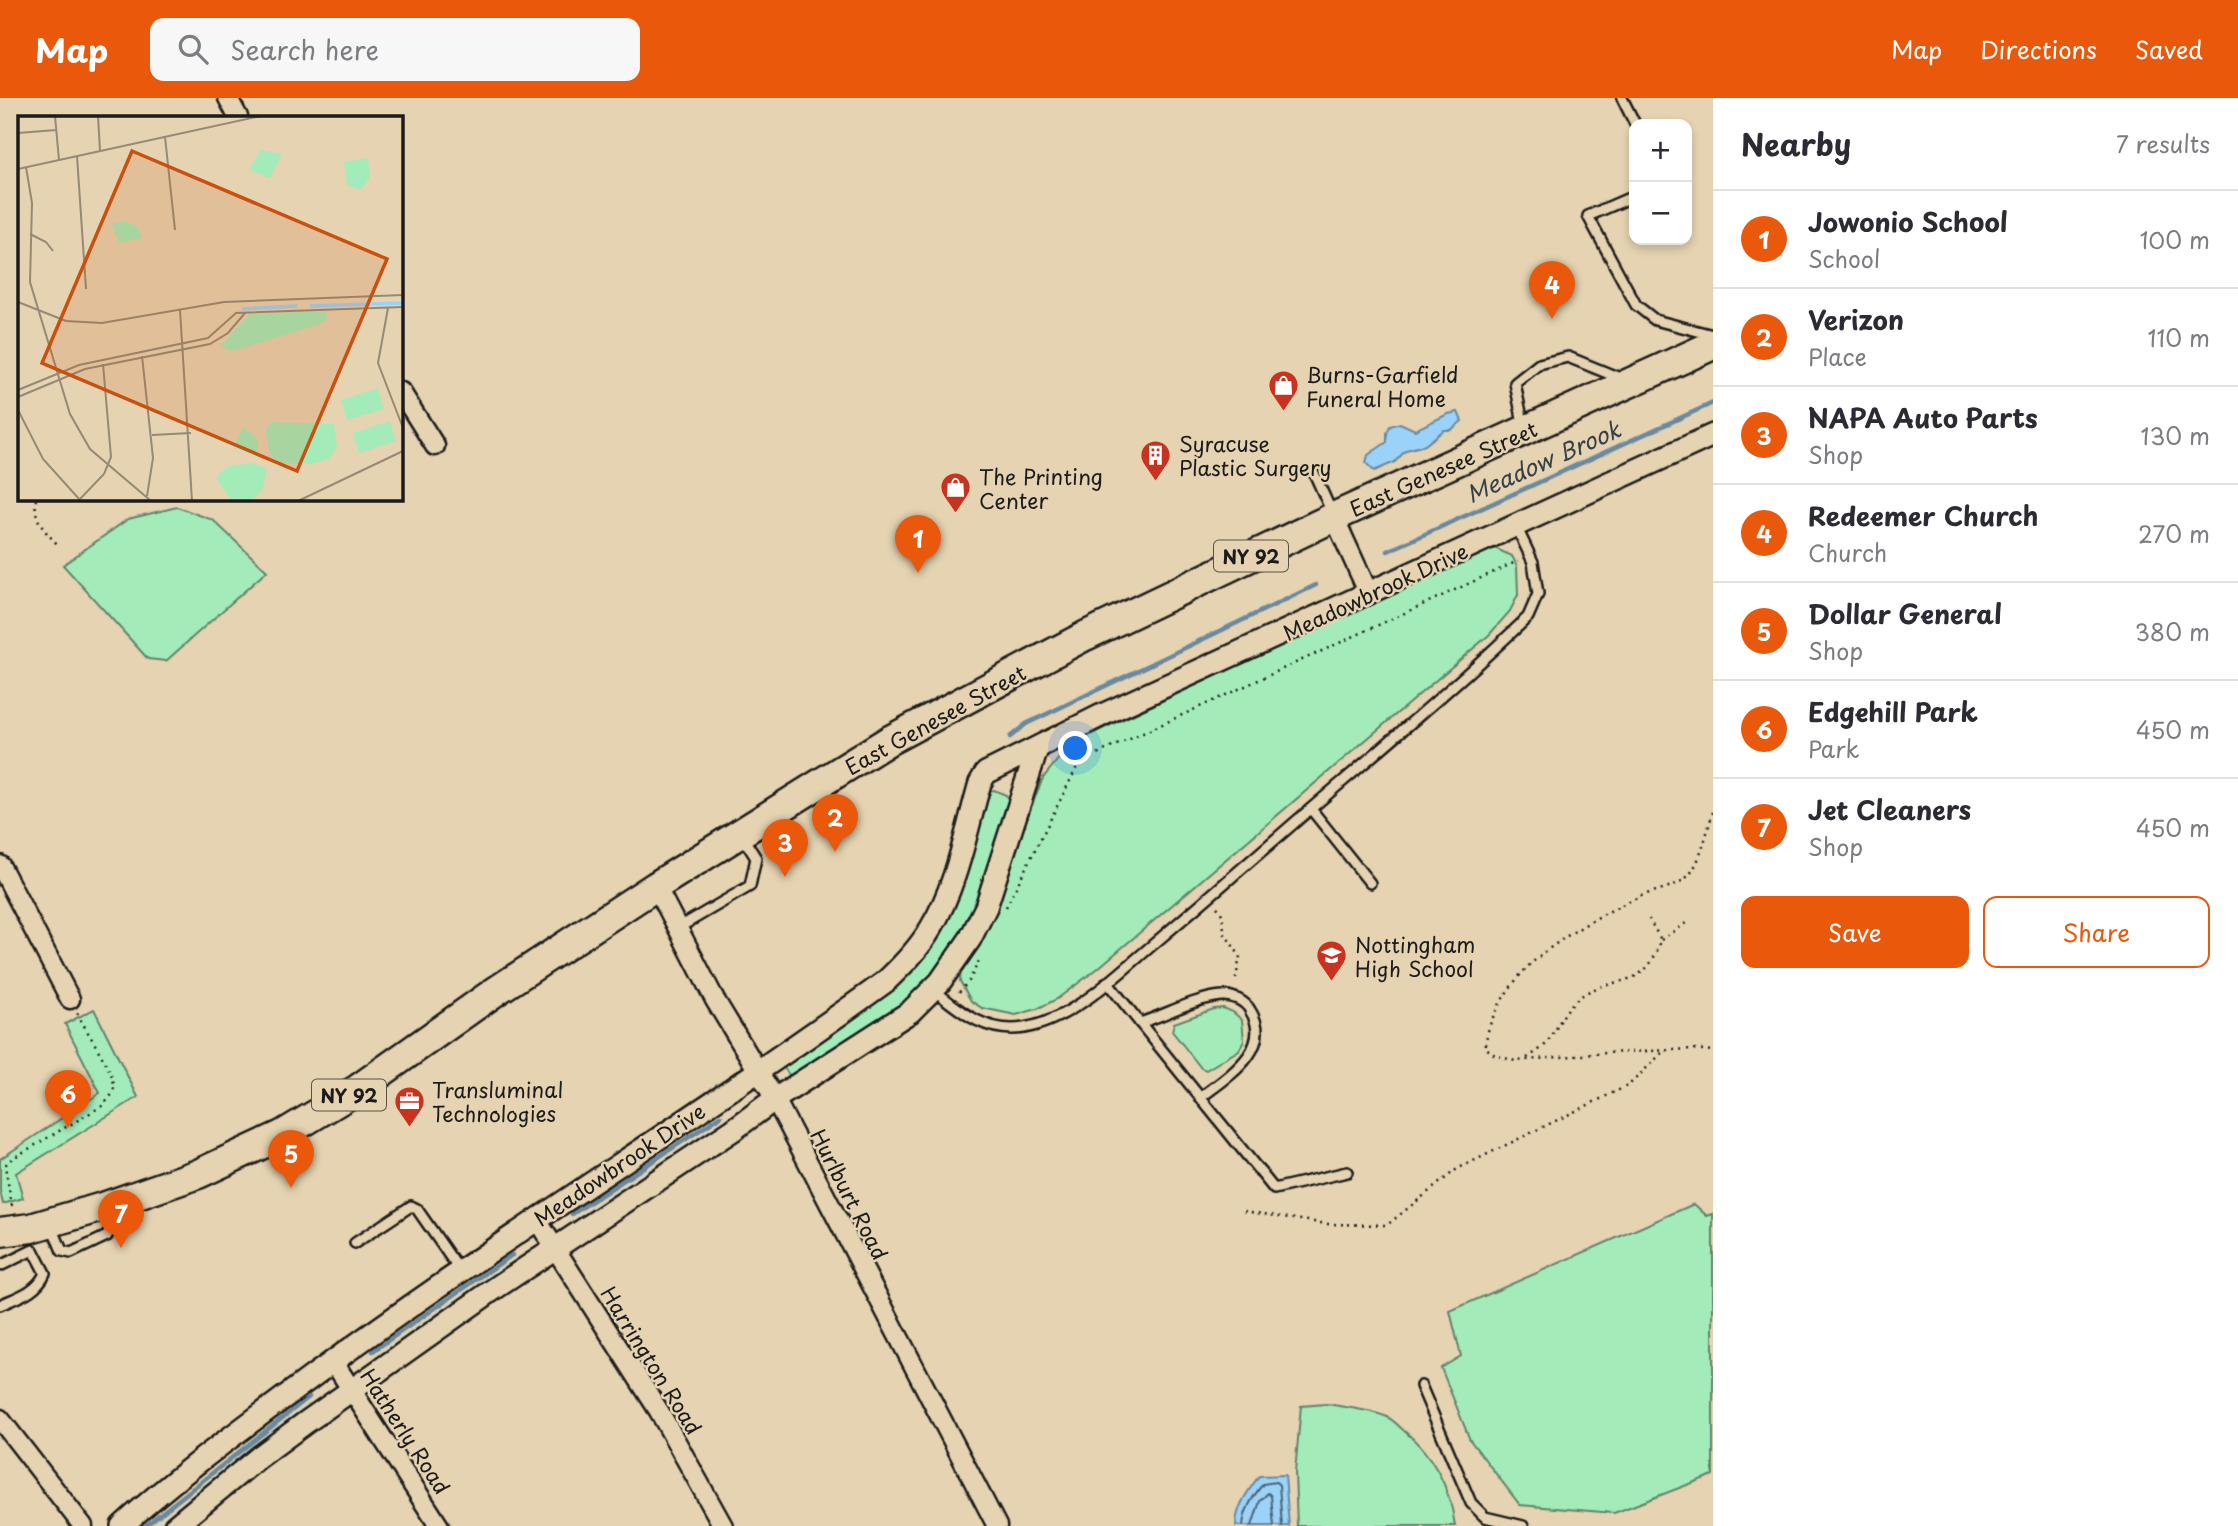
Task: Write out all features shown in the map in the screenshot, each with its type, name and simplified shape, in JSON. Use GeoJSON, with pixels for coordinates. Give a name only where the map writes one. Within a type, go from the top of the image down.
{"type":"FeatureCollection","features":[{"type":"Feature","properties":{"kind":"main road","name":"East Genesee Street"},"geometry":{"type":"LineString","coordinates":[[0,1231],[37,1233],[198,1174],[282,1135],[369,1082],[496,991],[656,886],[888,741],[1045,657],[1334,517],[1713,345]]}},
{"type":"Feature","properties":{"kind":"street"},"geometry":{"type":"LineString","coordinates":[[228,98],[237,116]]}},
{"type":"Feature","properties":{"kind":"street"},"geometry":{"type":"LineString","coordinates":[[402,394],[435,446]]}},
{"type":"Feature","properties":{"kind":"street","name":"Meadowbrook Drive"},"geometry":{"type":"LineString","coordinates":[[122,1526],[211,1451],[460,1271],[876,989],[903,965],[931,929],[948,894],[980,783],[986,773],[1102,715],[1713,435]]}},
{"type":"Feature","properties":{"kind":"street"},"geometry":{"type":"LineString","coordinates":[[1334,517],[1370,594]]}},
{"type":"Feature","properties":{"kind":"street","name":"Meadowbrook Drive"},"geometry":{"type":"LineString","coordinates":[[175,1526],[259,1457],[555,1248],[775,1099],[910,1012],[941,996],[986,907],[1037,749]]}},
{"type":"Feature","properties":{"kind":"street"},"geometry":{"type":"LineString","coordinates":[[0,865],[70,999]]}},
{"type":"Feature","properties":{"kind":"street","name":"Hurlburt Road"},"geometry":{"type":"LineString","coordinates":[[656,886],[715,1000],[775,1099],[996,1526]]}},
{"type":"Feature","properties":{"kind":"street","name":"Harrington Road"},"geometry":{"type":"LineString","coordinates":[[537,1220],[659,1411],[723,1526]]}},
{"type":"Feature","properties":{"kind":"street","name":"Hatherly Road"},"geometry":{"type":"LineString","coordinates":[[334,1361],[439,1526]]}},
{"type":"Feature","properties":{"kind":"street"},"geometry":{"type":"LineString","coordinates":[[0,1419],[83,1526]]}},
{"type":"Feature","properties":{"kind":"lane"},"geometry":{"type":"LineString","coordinates":[[1622,98],[1632,119]]}},
{"type":"Feature","properties":{"kind":"lane"},"geometry":{"type":"LineString","coordinates":[[1629,198],[1588,216],[1636,305],[1655,320],[1713,335]]}},
{"type":"Feature","properties":{"kind":"lane"},"geometry":{"type":"LineString","coordinates":[[1525,430],[1515,383],[1539,364],[1568,357],[1630,383]]}},
{"type":"Feature","properties":{"kind":"lane"},"geometry":{"type":"LineString","coordinates":[[1314,473],[1334,517]]}},
{"type":"Feature","properties":{"kind":"lane"},"geometry":{"type":"LineString","coordinates":[[941,996],[971,1020],[1021,1029],[1066,1013],[1107,982],[1209,898],[1528,617],[1538,594],[1530,555],[1516,526]]}},
{"type":"Feature","properties":{"kind":"lane"},"geometry":{"type":"LineString","coordinates":[[1311,809],[1370,883]]}},
{"type":"Feature","properties":{"kind":"lane"},"geometry":{"type":"LineString","coordinates":[[678,928],[750,886],[756,858],[740,834]]}},
{"type":"Feature","properties":{"kind":"lane"},"geometry":{"type":"LineString","coordinates":[[1107,982],[1274,1189],[1347,1172]]}},
{"type":"Feature","properties":{"kind":"lane"},"geometry":{"type":"LineString","coordinates":[[1140,1023],[1211,998],[1236,998],[1248,1007],[1258,1029],[1253,1051],[1237,1069],[1200,1098]]}},
{"type":"Feature","properties":{"kind":"lane"},"geometry":{"type":"LineString","coordinates":[[355,1243],[411,1206],[417,1209],[460,1271]]}},
{"type":"Feature","properties":{"kind":"lane"},"geometry":{"type":"LineString","coordinates":[[6,1266],[37,1233]]}},
{"type":"Feature","properties":{"kind":"lane"},"geometry":{"type":"LineString","coordinates":[[1,1302],[35,1289],[41,1282],[45,1273],[37,1233]]}},
{"type":"Feature","properties":{"kind":"lane"},"geometry":{"type":"LineString","coordinates":[[17,1284],[23,1294]]}},
{"type":"Feature","properties":{"kind":"lane"},"geometry":{"type":"LineString","coordinates":[[1420,1386],[1471,1503],[1485,1517],[1523,1526]]}},
{"type":"Feature","properties":{"kind":"path"},"geometry":{"type":"LineString","coordinates":[[36,500],[35,515],[38,522],[60,546]]}},
{"type":"Feature","properties":{"kind":"path"},"geometry":{"type":"LineString","coordinates":[[1005,910],[1077,767],[1084,760],[1530,555]]}},
{"type":"Feature","properties":{"kind":"path"},"geometry":{"type":"LineString","coordinates":[[1713,812],[1695,867],[1686,878],[1628,902],[1574,933],[1533,962],[1508,992],[1490,1023],[1486,1040],[1486,1048],[1495,1055],[1516,1061],[1664,1051],[1713,1051]]}},
{"type":"Feature","properties":{"kind":"path"},"geometry":{"type":"LineString","coordinates":[[1209,898],[1221,911],[1225,934],[1240,956],[1235,979],[1236,998]]}},
{"type":"Feature","properties":{"kind":"path"},"geometry":{"type":"LineString","coordinates":[[1649,919],[1661,940]]}},
{"type":"Feature","properties":{"kind":"path"},"geometry":{"type":"LineString","coordinates":[[1524,1060],[1543,1047],[1567,1008],[1580,997],[1644,972],[1655,958],[1661,940],[1686,923]]}},
{"type":"Feature","properties":{"kind":"path"},"geometry":{"type":"LineString","coordinates":[[941,996],[969,981],[981,957]]}},
{"type":"Feature","properties":{"kind":"path"},"geometry":{"type":"LineString","coordinates":[[12,1206],[5,1166],[8,1161],[102,1106],[111,1097],[114,1088],[107,1068],[80,1019]]}},
{"type":"Feature","properties":{"kind":"path"},"geometry":{"type":"LineString","coordinates":[[1244,1211],[1326,1224],[1387,1225],[1457,1169],[1629,1085],[1664,1051]]}},
{"type":"Feature","properties":{"kind":"green space"},"geometry":{"type":"Polygon","coordinates":[[[177,507],[213,520],[267,571],[166,661],[148,659],[63,565],[128,519],[177,507]]]}},
{"type":"Feature","properties":{"kind":"green space"},"geometry":{"type":"Polygon","coordinates":[[[1492,547],[1512,556],[1517,566],[1518,595],[1510,611],[1489,635],[1097,969],[1057,999],[1016,1015],[982,1008],[971,1001],[960,981],[961,969],[987,919],[1043,778],[1068,747],[1492,547]]]}},
{"type":"Feature","properties":{"kind":"green space"},"geometry":{"type":"Polygon","coordinates":[[[994,790],[1006,795],[1010,803],[978,904],[962,935],[944,961],[901,1005],[795,1076],[790,1076],[784,1063],[905,972],[986,795],[994,790]]]}},
{"type":"Feature","properties":{"kind":"green space"},"geometry":{"type":"Polygon","coordinates":[[[1223,1008],[1242,1020],[1244,1041],[1239,1050],[1206,1070],[1201,1068],[1172,1031],[1174,1023],[1223,1008]]]}},
{"type":"Feature","properties":{"kind":"green space"},"geometry":{"type":"Polygon","coordinates":[[[94,1009],[138,1097],[16,1173],[23,1198],[3,1204],[0,1191],[0,1159],[100,1093],[65,1024],[94,1009]]]}},
{"type":"Feature","properties":{"kind":"green space"},"geometry":{"type":"Polygon","coordinates":[[[1694,1204],[1707,1216],[1713,1214],[1713,1475],[1614,1513],[1520,1505],[1470,1440],[1441,1368],[1461,1356],[1450,1311],[1694,1204]]]}},
{"type":"Feature","properties":{"kind":"green space"},"geometry":{"type":"Polygon","coordinates":[[[1326,1404],[1363,1410],[1394,1421],[1423,1449],[1438,1472],[1449,1498],[1455,1526],[1297,1526],[1295,1472],[1301,1406],[1326,1404]]]}},
{"type":"Feature","properties":{"kind":"water"},"geometry":{"type":"Polygon","coordinates":[[[1458,412],[1462,421],[1451,430],[1444,430],[1425,445],[1406,450],[1395,462],[1374,471],[1366,463],[1368,455],[1387,442],[1390,426],[1400,423],[1415,430],[1458,412]]]}},
{"type":"Feature","properties":{"kind":"water"},"geometry":{"type":"Polygon","coordinates":[[[1285,1475],[1289,1526],[1236,1526],[1240,1506],[1259,1476],[1285,1475]]]}},
{"type":"Feature","properties":{"kind":"waterway","name":"Meadow Brook"},"geometry":{"type":"LineString","coordinates":[[1388,551],[1713,403]]}},
{"type":"Feature","properties":{"kind":"waterway","name":"Meadow Brook"},"geometry":{"type":"LineString","coordinates":[[1010,737],[1026,724],[1316,585]]}},
{"type":"Feature","properties":{"kind":"waterway","name":"Meadow Brook"},"geometry":{"type":"LineString","coordinates":[[572,1214],[721,1116]]}},
{"type":"Feature","properties":{"kind":"waterway","name":"Meadow Brook"},"geometry":{"type":"LineString","coordinates":[[373,1351],[512,1255]]}},
{"type":"Feature","properties":{"kind":"waterway","name":"Meadow Brook"},"geometry":{"type":"LineString","coordinates":[[145,1526],[309,1397]]}},
{"type":"Feature","properties":{"kind":"place","name":"Redeemer Church"},"geometry":{"type":"Point","coordinates":[1552,319]}},
{"type":"Feature","properties":{"kind":"place","name":"Burns-Garfield Funeral Home"},"geometry":{"type":"Point","coordinates":[1283,413]}},
{"type":"Feature","properties":{"kind":"place","name":"Syracuse Plastic Surgery"},"geometry":{"type":"Point","coordinates":[1156,482]}},
{"type":"Feature","properties":{"kind":"place","name":"The Printing Center"},"geometry":{"type":"Point","coordinates":[956,515]}},
{"type":"Feature","properties":{"kind":"place","name":"Jowonio School"},"geometry":{"type":"Point","coordinates":[918,573]}},
{"type":"Feature","properties":{"kind":"place","name":"Verizon"},"geometry":{"type":"Point","coordinates":[835,852]}},
{"type":"Feature","properties":{"kind":"place","name":"NAPA Auto Parts"},"geometry":{"type":"Point","coordinates":[785,877]}},
{"type":"Feature","properties":{"kind":"place","name":"Nottingham High School"},"geometry":{"type":"Point","coordinates":[1332,983]}},
{"type":"Feature","properties":{"kind":"place","name":"Edgehill Park"},"geometry":{"type":"Point","coordinates":[68,1128]}},
{"type":"Feature","properties":{"kind":"place","name":"Transluminal Technologies"},"geometry":{"type":"Point","coordinates":[409,1128]}},
{"type":"Feature","properties":{"kind":"place","name":"Dollar General"},"geometry":{"type":"Point","coordinates":[291,1188]}},
{"type":"Feature","properties":{"kind":"place","name":"Jet Cleaners"},"geometry":{"type":"Point","coordinates":[121,1248]}}]}
